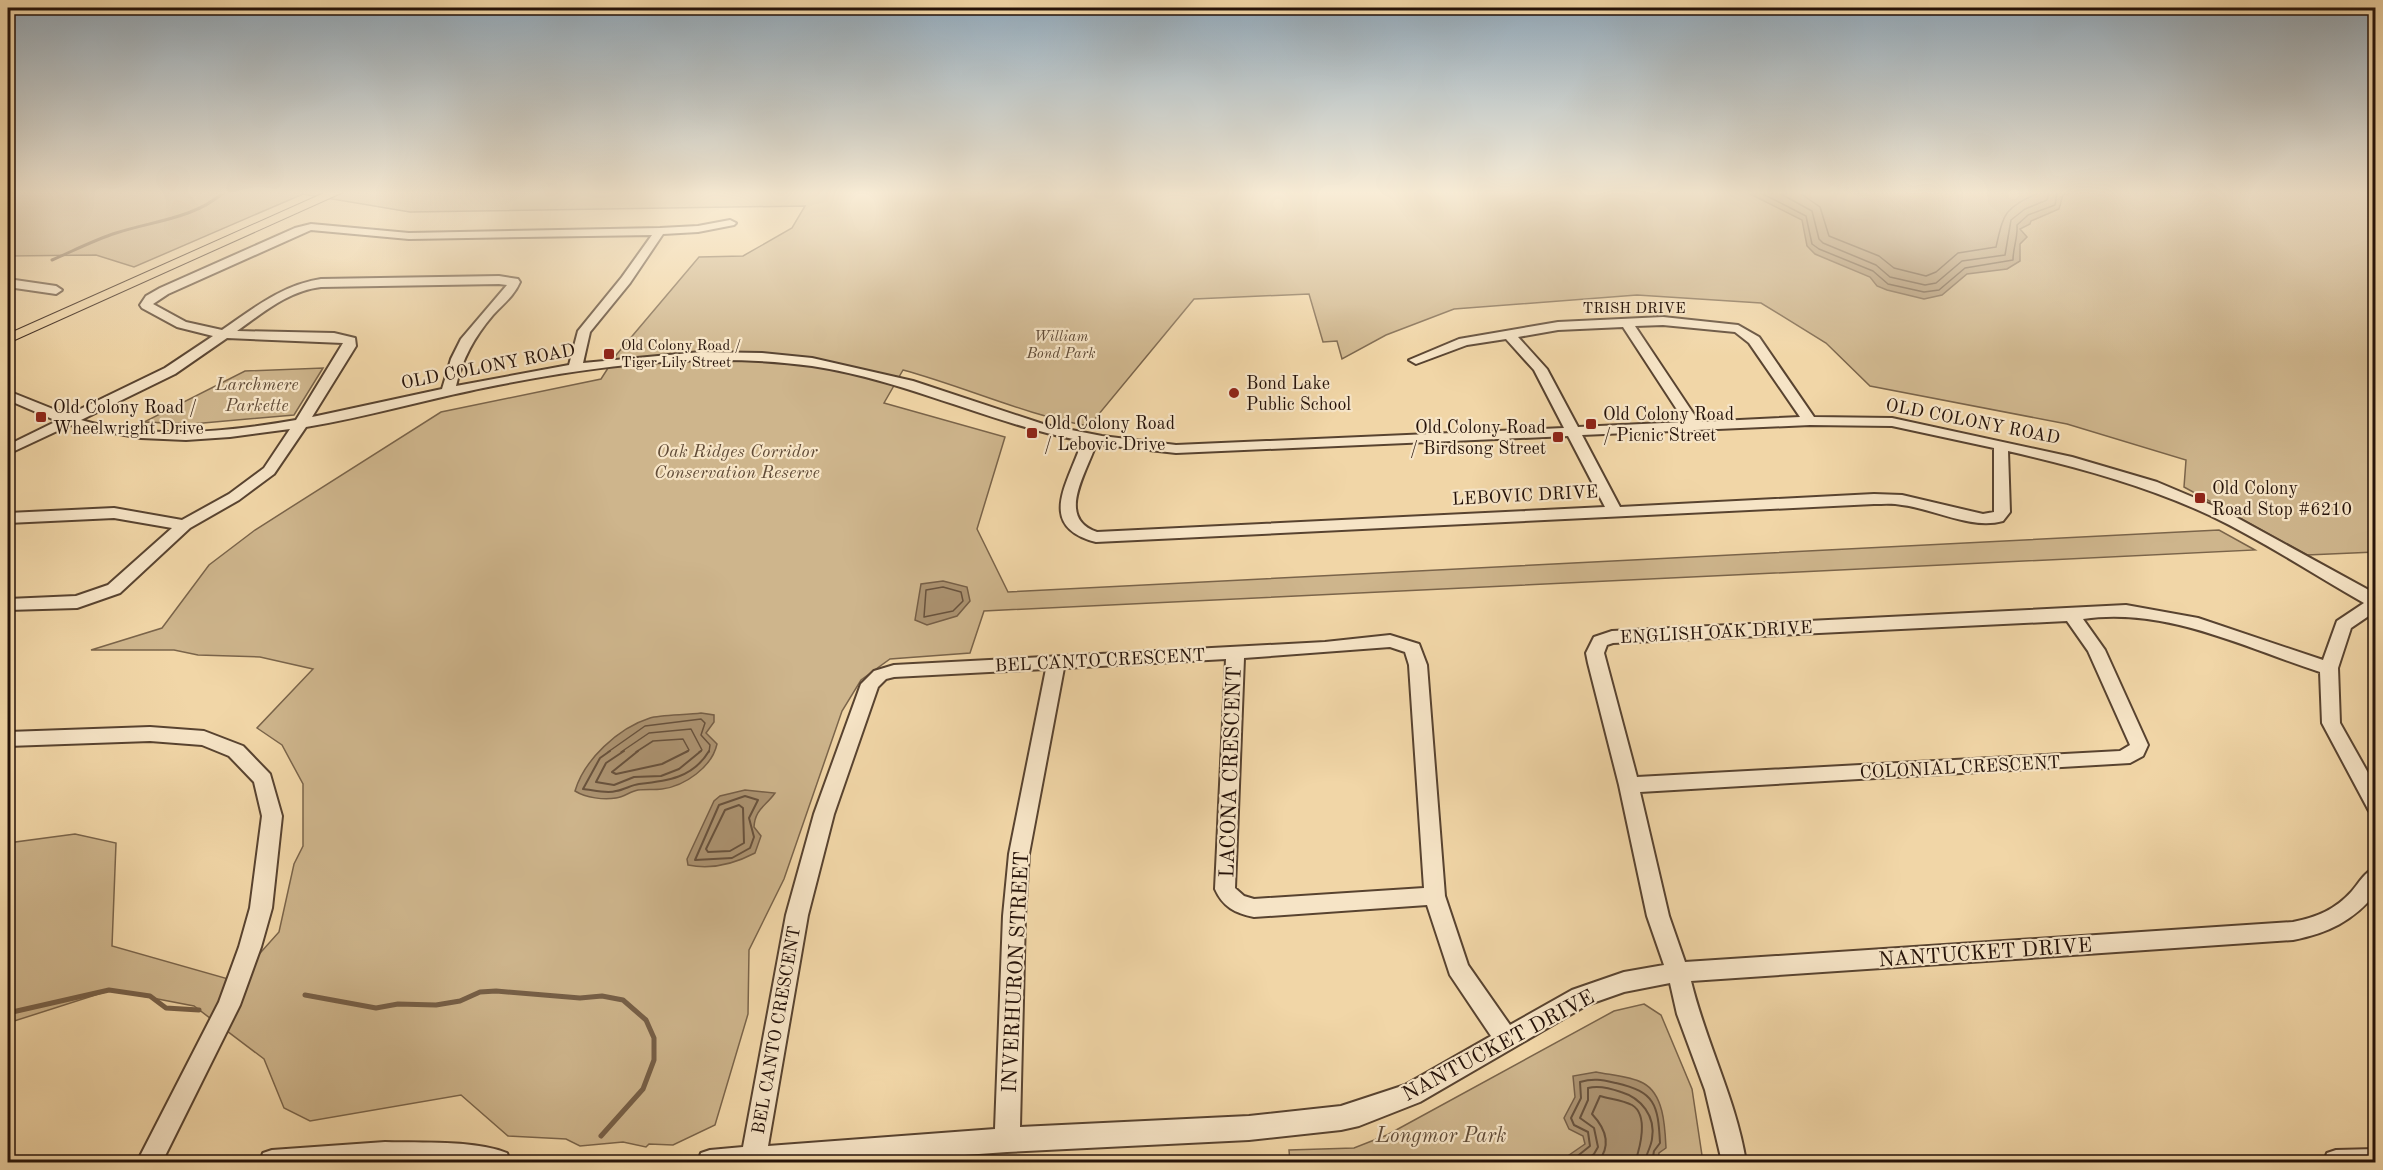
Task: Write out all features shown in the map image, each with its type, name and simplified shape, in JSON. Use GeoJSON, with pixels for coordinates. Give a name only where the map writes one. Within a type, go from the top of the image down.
{"type":"FeatureCollection","features":[{"type":"Feature","properties":{"kind":"main road"},"geometry":{"type":"LineString","coordinates":[[8,339],[213,248]]}},
{"type":"Feature","properties":{"kind":"street"},"geometry":{"type":"LineString","coordinates":[[8,605],[77,602],[97,597],[114,589],[184,525],[234,497],[269,471],[350,346],[350,341],[331,337],[280,337],[228,332],[178,324],[161,317],[146,305],[150,299],[164,291],[260,248]]}},
{"type":"Feature","properties":{"kind":"street"},"geometry":{"type":"LineString","coordinates":[[575,367],[584,331],[626,280],[648,248]]}},
{"type":"Feature","properties":{"kind":"street"},"geometry":{"type":"LineString","coordinates":[[8,450],[170,371],[284,294],[310,283],[499,280],[514,282],[476,327],[460,351],[452,371],[448,392]]}},
{"type":"Feature","properties":{"kind":"street"},"geometry":{"type":"LineString","coordinates":[[8,283],[56,290]]}},
{"type":"Feature","properties":{"kind":"street","name":"TRISH DRIVE"},"geometry":{"type":"LineString","coordinates":[[1416,360],[1464,342],[1558,326],[1663,321],[1738,329],[1748,333],[1810,421]]}},
{"type":"Feature","properties":{"kind":"street"},"geometry":{"type":"LineString","coordinates":[[1626,322],[1695,426]]}},
{"type":"Feature","properties":{"kind":"street"},"geometry":{"type":"LineString","coordinates":[[1508,333],[1540,369],[1614,510]]}},
{"type":"Feature","properties":{"kind":"street","name":"OLD COLONY ROAD"},"geometry":{"type":"LineString","coordinates":[[8,395],[94,428],[153,435],[243,432],[300,425],[575,367],[686,357],[734,356],[802,361],[880,376],[929,390],[1026,424],[1090,438],[1176,449],[1810,421],[1892,422],[2072,461],[2152,485],[2216,512],[2376,602]]}},
{"type":"Feature","properties":{"kind":"street","name":"LEBOVIC DRIVE"},"geometry":{"type":"LineString","coordinates":[[1090,438],[1071,487],[1069,518],[1077,530],[1096,537],[1874,499],[1902,500],[1983,519],[1998,518],[2002,512],[2001,446]]}},
{"type":"Feature","properties":{"kind":"street"},"geometry":{"type":"LineString","coordinates":[[8,518],[114,513],[184,525]]}},
{"type":"Feature","properties":{"kind":"street"},"geometry":{"type":"LineString","coordinates":[[2376,602],[2343,625],[2329,668],[2331,723],[2376,806]]}},
{"type":"Feature","properties":{"kind":"street","name":"ENGLISH OAK DRIVE"},"geometry":{"type":"LineString","coordinates":[[1734,1162],[1717,1090],[1688,1014],[1678,972],[1658,916],[1629,785],[1597,663],[1595,653],[1600,641],[1619,637],[2072,615],[2105,610],[2143,612],[2183,620],[2329,668]]}},
{"type":"Feature","properties":{"kind":"street","name":"COLONIAL CRESCENT"},"geometry":{"type":"LineString","coordinates":[[1629,785],[2123,758],[2136,751],[2139,745],[2096,650],[2072,615]]}},
{"type":"Feature","properties":{"kind":"street","name":"BEL CANTO CRESCENT"},"geometry":{"type":"LineString","coordinates":[[753,1160],[789,971],[797,915],[824,814],[870,684],[880,675],[894,671],[1235,653],[1390,641],[1413,648],[1418,665],[1435,896],[1458,968],[1470,989],[1490,1012],[1506,1040]]}},
{"type":"Feature","properties":{"kind":"street","name":"LACONA CRESCENT"},"geometry":{"type":"LineString","coordinates":[[1235,653],[1225,889],[1230,898],[1239,905],[1254,908],[1435,896]]}},
{"type":"Feature","properties":{"kind":"street","name":"INVERHURON STREET"},"geometry":{"type":"LineString","coordinates":[[1007,1140],[1014,916],[1019,854],[1056,662]]}},
{"type":"Feature","properties":{"kind":"street"},"geometry":{"type":"LineString","coordinates":[[8,739],[150,734],[204,738],[236,751],[263,779],[272,816],[261,908],[250,947],[229,1005],[149,1162]]}},
{"type":"Feature","properties":{"kind":"street","name":"NANTUCKET DRIVE"},"geometry":{"type":"LineString","coordinates":[[710,1162],[1007,1140],[1249,1128],[1341,1118],[1359,1114],[1412,1094],[1471,1062],[1580,996],[1624,982],[1678,972],[2293,931],[2325,925],[2346,910],[2376,876]]}},
{"type":"Feature","properties":{"kind":"street"},"geometry":{"type":"LineString","coordinates":[[273,1162],[339,1155],[422,1155],[498,1162]]}},
{"type":"Feature","properties":{"kind":"street"},"geometry":{"type":"LineString","coordinates":[[2336,1162],[2376,1161]]}},
{"type":"Feature","properties":{"kind":"green space"},"geometry":{"type":"Polygon","coordinates":[[[8,248],[179,248],[134,267],[96,255],[8,256],[8,248]]]}},
{"type":"Feature","properties":{"kind":"green space"},"geometry":{"type":"Polygon","coordinates":[[[758,248],[2375,248],[2375,552],[2307,555],[2184,487],[2186,460],[2067,424],[1870,386],[1826,343],[1761,303],[1637,295],[1454,309],[1386,335],[1342,359],[1337,341],[1323,342],[1309,294],[1194,299],[1089,426],[1042,415],[903,370],[884,403],[1005,437],[977,529],[1008,592],[2219,530],[2255,550],[984,611],[970,653],[890,659],[861,680],[842,711],[784,879],[749,950],[748,1014],[715,1125],[673,1145],[649,1144],[646,1147],[623,1142],[580,1146],[566,1139],[508,1136],[461,1095],[310,1121],[284,1108],[264,1059],[194,1006],[111,990],[8,1023],[8,843],[75,834],[116,843],[112,946],[235,981],[279,932],[294,864],[303,846],[303,784],[282,745],[257,728],[313,669],[260,657],[198,655],[174,650],[91,650],[162,628],[209,565],[255,530],[441,412],[601,379],[617,354],[699,257],[743,256],[758,248]]]}},
{"type":"Feature","properties":{"kind":"green space","name":"Larchmere Parkette"},"geometry":{"type":"Polygon","coordinates":[[[323,368],[294,415],[192,424],[144,422],[245,371],[323,368]]]}},
{"type":"Feature","properties":{"kind":"green space","name":"Longmor Park"},"geometry":{"type":"Polygon","coordinates":[[[1644,1004],[1661,1015],[1692,1089],[1703,1162],[1290,1162],[1289,1150],[1354,1148],[1387,1135],[1614,1011],[1644,1004]]]}},
{"type":"Feature","properties":{"kind":"water"},"geometry":{"type":"Polygon","coordinates":[[[1809,248],[2020,248],[2020,261],[2007,269],[1967,274],[1942,295],[1924,299],[1877,286],[1870,277],[1815,254],[1809,248]]]}},
{"type":"Feature","properties":{"kind":"water"},"geometry":{"type":"Polygon","coordinates":[[[943,581],[967,587],[970,601],[957,616],[927,625],[915,620],[921,584],[943,581]]]}},
{"type":"Feature","properties":{"kind":"water"},"geometry":{"type":"Polygon","coordinates":[[[701,713],[714,715],[714,722],[706,733],[717,744],[710,760],[688,780],[671,787],[638,790],[611,799],[590,797],[575,791],[579,779],[594,757],[626,729],[650,718],[701,713]]]}},
{"type":"Feature","properties":{"kind":"water"},"geometry":{"type":"Polygon","coordinates":[[[745,790],[775,793],[756,816],[754,827],[761,836],[755,853],[723,865],[706,867],[688,865],[687,859],[714,801],[720,796],[745,790]]]}},
{"type":"Feature","properties":{"kind":"water"},"geometry":{"type":"Polygon","coordinates":[[[1596,1072],[1638,1081],[1650,1088],[1655,1095],[1662,1112],[1666,1148],[1659,1153],[1658,1162],[1559,1162],[1585,1144],[1583,1136],[1569,1129],[1564,1118],[1575,1097],[1573,1076],[1596,1072]]]}},
{"type":"Feature","properties":{"kind":"waterway"},"geometry":{"type":"LineString","coordinates":[[52,260],[80,248]]}},
{"type":"Feature","properties":{"kind":"waterway"},"geometry":{"type":"LineString","coordinates":[[8,1013],[109,990],[150,996],[166,1008],[199,1010]]}},
{"type":"Feature","properties":{"kind":"waterway"},"geometry":{"type":"LineString","coordinates":[[305,995],[376,1008],[398,1004],[436,1005],[460,1001],[480,992],[496,991],[580,998],[602,996],[623,1000],[646,1020],[654,1038],[654,1060],[643,1089],[601,1136]]}},
{"type":"Feature","properties":{"kind":"place","name":"Old Colony Road / Tiger Lily Street"},"geometry":{"type":"Point","coordinates":[609,354]}},
{"type":"Feature","properties":{"kind":"place","name":"Bond Lake Public School"},"geometry":{"type":"Point","coordinates":[1234,393]}},
{"type":"Feature","properties":{"kind":"place","name":"Old Colony Road / Wheelwright Drive"},"geometry":{"type":"Point","coordinates":[41,417]}},
{"type":"Feature","properties":{"kind":"place","name":"Old Colony Road / Picnic Street"},"geometry":{"type":"Point","coordinates":[1591,424]}},
{"type":"Feature","properties":{"kind":"place","name":"Old Colony Road / Lebovic Drive"},"geometry":{"type":"Point","coordinates":[1032,433]}},
{"type":"Feature","properties":{"kind":"place","name":"Old Colony Road / Birdsong Street"},"geometry":{"type":"Point","coordinates":[1558,437]}},
{"type":"Feature","properties":{"kind":"place","name":"Old Colony Road Stop #6210"},"geometry":{"type":"Point","coordinates":[2200,498]}},
{"type":"Feature","properties":{"kind":"park label","name":"William Bond Park"},"geometry":{"type":"Point","coordinates":[1061,344]}},
{"type":"Feature","properties":{"kind":"park label","name":"Oak Ridges Corridor Conservation Reserve"},"geometry":{"type":"Point","coordinates":[737,461]}}]}
